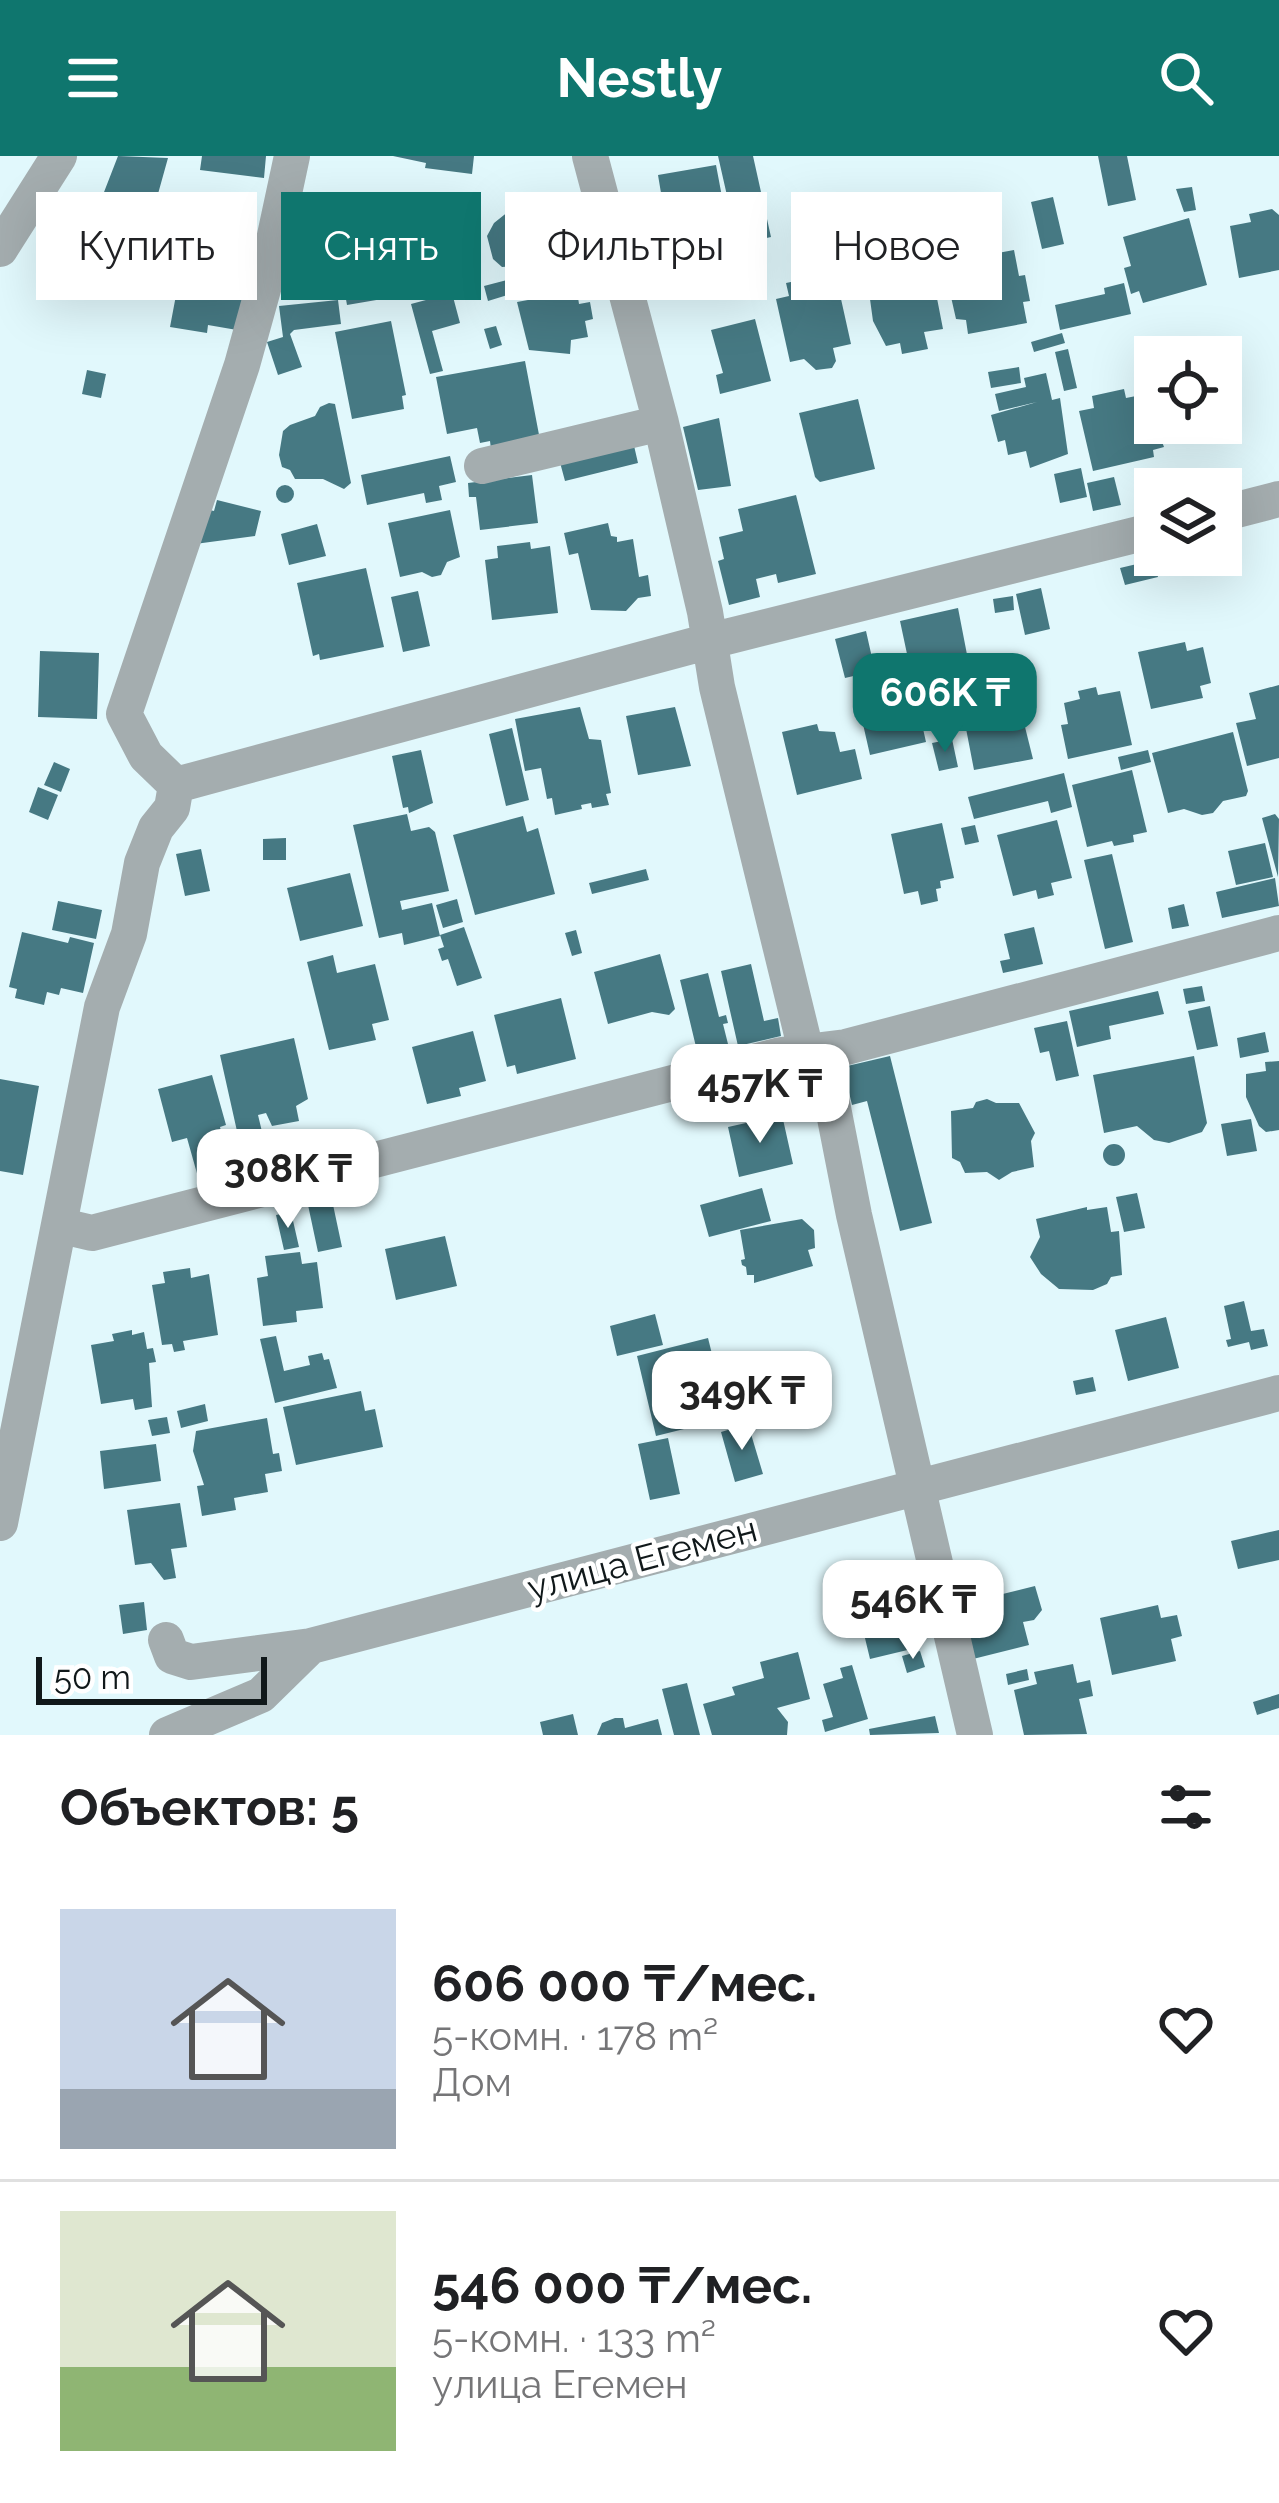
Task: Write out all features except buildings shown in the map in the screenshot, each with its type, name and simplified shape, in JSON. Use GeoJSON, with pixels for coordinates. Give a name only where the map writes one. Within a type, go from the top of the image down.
{"type":"FeatureCollection","features":[{"type":"Feature","properties":{"kind":"street"},"geometry":{"type":"LineString","coordinates":[[0,249],[58,156]]}},
{"type":"Feature","properties":{"kind":"street"},"geometry":{"type":"LineString","coordinates":[[176,785],[146,755],[124,714],[242,365],[266,282],[292,156]]}},
{"type":"Feature","properties":{"kind":"street"},"geometry":{"type":"LineString","coordinates":[[590,156],[662,423],[727,732],[806,1055],[825,1067],[854,1215],[975,1735]]}},
{"type":"Feature","properties":{"kind":"street"},"geometry":{"type":"LineString","coordinates":[[482,466],[662,423]]}},
{"type":"Feature","properties":{"kind":"street"},"geometry":{"type":"LineString","coordinates":[[1242,509],[1279,499]]}},
{"type":"Feature","properties":{"kind":"street"},"geometry":{"type":"LineString","coordinates":[[176,785],[710,641],[1134,535]]}},
{"type":"Feature","properties":{"kind":"street"},"geometry":{"type":"LineString","coordinates":[[0,1523],[102,1007],[129,934],[142,863],[156,829],[172,808],[176,785]]}},
{"type":"Feature","properties":{"kind":"street"},"geometry":{"type":"LineString","coordinates":[[62,1226],[92,1233],[781,1055],[806,1055],[1279,933]]}},
{"type":"Feature","properties":{"kind":"street","name":"улица Егемен"},"geometry":{"type":"LineString","coordinates":[[188,1731],[261,1695],[311,1646],[1279,1393]]}},
{"type":"Feature","properties":{"kind":"street"},"geometry":{"type":"LineString","coordinates":[[166,1640],[172,1656],[191,1662],[311,1646]]}}]}
